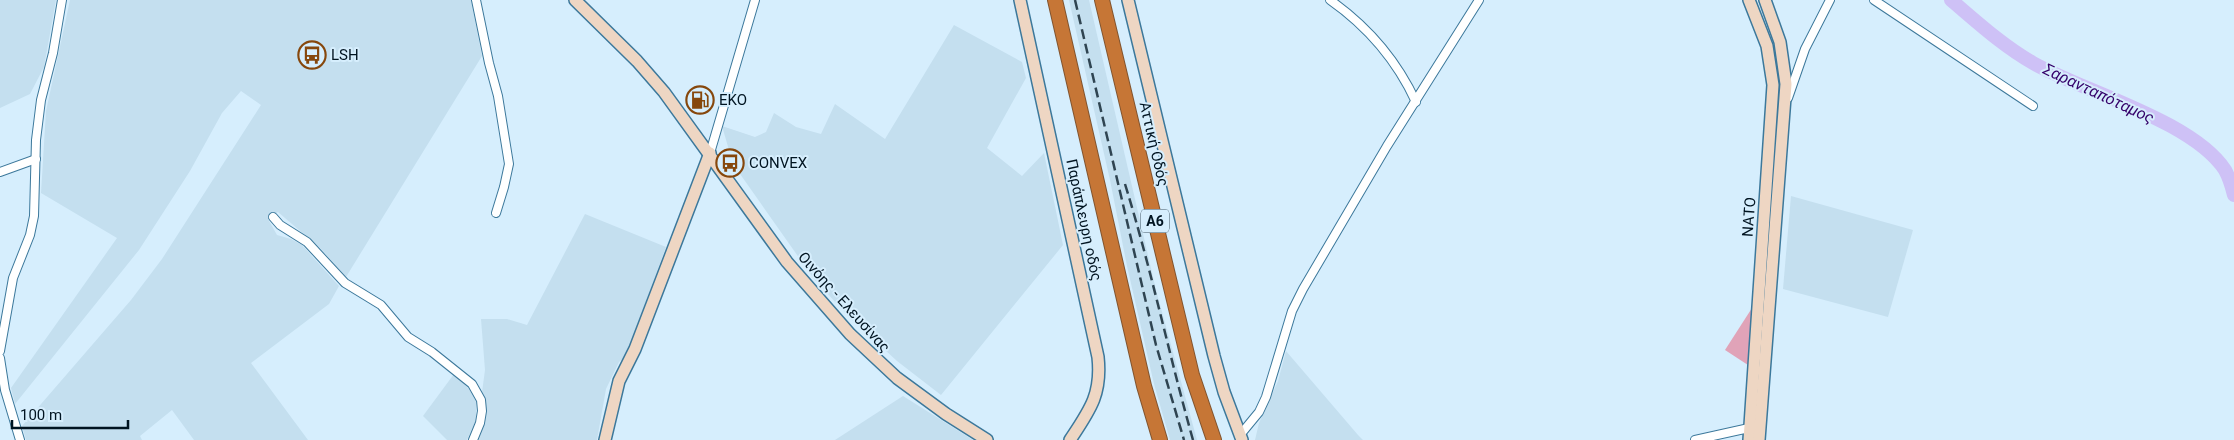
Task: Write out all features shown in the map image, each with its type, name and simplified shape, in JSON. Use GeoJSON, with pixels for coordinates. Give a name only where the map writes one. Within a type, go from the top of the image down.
{"type":"FeatureCollection","features":[{"type":"Feature","properties":{"kind":"highway"},"geometry":{"type":"LineString","coordinates":[[1055,0],[1144,386],[1160,440]]}},
{"type":"Feature","properties":{"kind":"highway","name":"Αττική Οδός"},"geometry":{"type":"LineString","coordinates":[[1102,0],[1192,376],[1214,440]]}},
{"type":"Feature","properties":{"kind":"main road","name":"Οινόης - Ελευσίνας"},"geometry":{"type":"LineString","coordinates":[[575,0],[637,61],[664,92],[710,153],[787,262],[850,334],[897,378],[946,414],[987,440]]}},
{"type":"Feature","properties":{"kind":"main road","name":"Παράπλευρη οδός"},"geometry":{"type":"LineString","coordinates":[[1020,0],[1098,357],[1100,375],[1096,396],[1070,440]]}},
{"type":"Feature","properties":{"kind":"main road"},"geometry":{"type":"LineString","coordinates":[[1128,0],[1195,280],[1224,392],[1241,437]]}},
{"type":"Feature","properties":{"kind":"main road","name":"ΝΑΤΟ"},"geometry":{"type":"LineString","coordinates":[[1749,0],[1767,46],[1773,85],[1749,434]]}},
{"type":"Feature","properties":{"kind":"main road","name":"ΝΑΤΟ"},"geometry":{"type":"LineString","coordinates":[[1759,440],[1786,104],[1786,84],[1780,42],[1765,0]]}},
{"type":"Feature","properties":{"kind":"main road"},"geometry":{"type":"LineString","coordinates":[[605,440],[619,381],[634,349],[710,153]]}},
{"type":"Feature","properties":{"kind":"street"},"geometry":{"type":"LineString","coordinates":[[0,351],[14,278],[30,236],[34,216],[41,100],[53,53],[62,0]]}},
{"type":"Feature","properties":{"kind":"street"},"geometry":{"type":"LineString","coordinates":[[476,0],[498,96],[509,164],[496,213]]}},
{"type":"Feature","properties":{"kind":"street"},"geometry":{"type":"LineString","coordinates":[[710,153],[755,0]]}},
{"type":"Feature","properties":{"kind":"street"},"geometry":{"type":"LineString","coordinates":[[1330,0],[1386,52],[1402,75],[1416,102]]}},
{"type":"Feature","properties":{"kind":"street"},"geometry":{"type":"LineString","coordinates":[[1241,437],[1259,412],[1268,392],[1292,311],[1382,155],[1479,0]]}},
{"type":"Feature","properties":{"kind":"street"},"geometry":{"type":"LineString","coordinates":[[1786,104],[1805,49],[1830,0]]}},
{"type":"Feature","properties":{"kind":"street"},"geometry":{"type":"LineString","coordinates":[[1874,0],[2033,106]]}},
{"type":"Feature","properties":{"kind":"street"},"geometry":{"type":"LineString","coordinates":[[0,172],[36,159]]}},
{"type":"Feature","properties":{"kind":"street"},"geometry":{"type":"LineString","coordinates":[[273,217],[280,225],[308,242],[345,283],[381,305],[408,337],[432,352],[472,384],[481,400],[482,411],[480,423],[473,440]]}},
{"type":"Feature","properties":{"kind":"street"},"geometry":{"type":"LineString","coordinates":[[0,358],[5,390],[20,440]]}},
{"type":"Feature","properties":{"kind":"street"},"geometry":{"type":"LineString","coordinates":[[1695,440],[1749,434]]}},
{"type":"Feature","properties":{"kind":"shaded area"},"geometry":{"type":"Polygon","coordinates":[[[0,0],[56,0],[44,67],[30,94],[0,108],[0,0]]]}},
{"type":"Feature","properties":{"kind":"shaded area"},"geometry":{"type":"Polygon","coordinates":[[[70,0],[471,0],[482,56],[346,277],[320,248],[278,212],[268,219],[277,235],[302,245],[339,286],[329,304],[251,363],[308,440],[194,440],[172,410],[140,436],[142,440],[26,440],[22,426],[131,300],[162,259],[261,105],[241,91],[222,113],[190,171],[139,250],[15,404],[11,388],[117,238],[41,193],[46,111],[70,0]]]}},
{"type":"Feature","properties":{"kind":"shaded area"},"geometry":{"type":"Polygon","coordinates":[[[1069,0],[1089,0],[1156,290],[1197,440],[1170,440],[1154,384],[1069,0]]]}},
{"type":"Feature","properties":{"kind":"shaded area"},"geometry":{"type":"Polygon","coordinates":[[[954,25],[1022,62],[1026,78],[987,148],[1022,176],[1044,153],[1063,245],[941,395],[897,361],[850,318],[814,279],[733,164],[722,126],[755,137],[766,132],[774,113],[796,127],[821,134],[835,104],[885,139],[954,25]]]}},
{"type":"Feature","properties":{"kind":"shaded area"},"geometry":{"type":"Polygon","coordinates":[[[1791,196],[1913,230],[1888,317],[1783,289],[1791,196]]]}},
{"type":"Feature","properties":{"kind":"shaded area"},"geometry":{"type":"Polygon","coordinates":[[[585,214],[666,247],[626,356],[619,362],[606,389],[597,440],[470,440],[478,422],[485,370],[481,319],[507,319],[527,325],[585,214]]]}},
{"type":"Feature","properties":{"kind":"shaded area"},"geometry":{"type":"Polygon","coordinates":[[[1752,308],[1748,365],[1725,350],[1752,308]]]}},
{"type":"Feature","properties":{"kind":"shaded area"},"geometry":{"type":"Polygon","coordinates":[[[1286,351],[1363,440],[1255,440],[1259,423],[1278,381],[1286,351]]]}},
{"type":"Feature","properties":{"kind":"shaded area"},"geometry":{"type":"Polygon","coordinates":[[[454,374],[469,389],[476,402],[476,420],[467,440],[447,440],[423,416],[454,374]]]}},
{"type":"Feature","properties":{"kind":"shaded area"},"geometry":{"type":"Polygon","coordinates":[[[903,396],[973,440],[835,440],[903,396]]]}},
{"type":"Feature","properties":{"kind":"waterway","name":"Σαρανταπόταμος"},"geometry":{"type":"LineString","coordinates":[[1951,0],[1980,25],[2033,63],[2164,122],[2189,137],[2210,153],[2225,170],[2234,195]]}},
{"type":"Feature","properties":{"kind":"railway"},"geometry":{"type":"LineString","coordinates":[[1075,0],[1156,345],[1184,440]]}},
{"type":"Feature","properties":{"kind":"railway"},"geometry":{"type":"LineString","coordinates":[[1125,184],[1193,440]]}},
{"type":"Feature","properties":{"kind":"place","name":"LSH"},"geometry":{"type":"Point","coordinates":[312,55]}},
{"type":"Feature","properties":{"kind":"place","name":"EKO"},"geometry":{"type":"Point","coordinates":[700,100]}},
{"type":"Feature","properties":{"kind":"place","name":"CONVEX"},"geometry":{"type":"Point","coordinates":[730,163]}}]}
